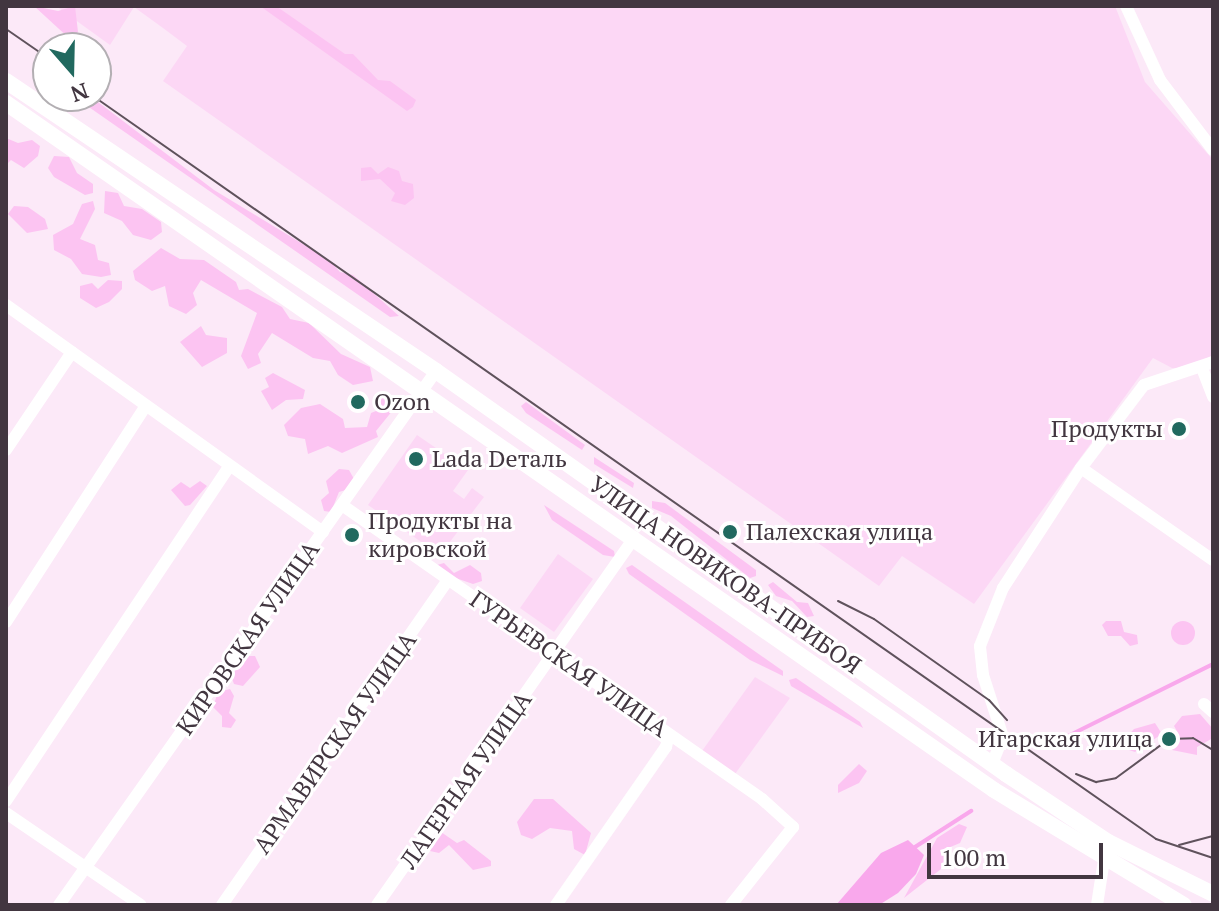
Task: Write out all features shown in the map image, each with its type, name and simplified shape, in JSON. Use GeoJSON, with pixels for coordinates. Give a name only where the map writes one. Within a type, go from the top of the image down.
{"type":"FeatureCollection","features":[{"type":"Feature","properties":{"kind":"main road","name":"УЛИЦА НОВИКОВА-ПРИБОЯ"},"geometry":{"type":"LineString","coordinates":[[6,81],[436,371],[992,764],[1108,842],[1213,894]]}},
{"type":"Feature","properties":{"kind":"main road","name":"УЛИЦА НОВИКОВА-ПРИБОЯ"},"geometry":{"type":"LineString","coordinates":[[6,103],[635,537],[994,790],[1104,860],[1184,905]]}},
{"type":"Feature","properties":{"kind":"street"},"geometry":{"type":"LineString","coordinates":[[1126,6],[1160,80],[1213,150]]}},
{"type":"Feature","properties":{"kind":"street"},"geometry":{"type":"LineString","coordinates":[[6,305],[323,532]]}},
{"type":"Feature","properties":{"kind":"street"},"geometry":{"type":"LineString","coordinates":[[6,450],[72,352]]}},
{"type":"Feature","properties":{"kind":"street"},"geometry":{"type":"LineString","coordinates":[[992,764],[1003,737],[983,675],[985,623],[1081,468],[1144,385],[1208,365],[1213,397]]}},
{"type":"Feature","properties":{"kind":"street","name":"КИРОВСКАЯ УЛИЦА"},"geometry":{"type":"LineString","coordinates":[[59,905],[436,371]]}},
{"type":"Feature","properties":{"kind":"street"},"geometry":{"type":"LineString","coordinates":[[6,622],[145,407]]}},
{"type":"Feature","properties":{"kind":"street"},"geometry":{"type":"LineString","coordinates":[[6,801],[229,466]]}},
{"type":"Feature","properties":{"kind":"street"},"geometry":{"type":"LineString","coordinates":[[1081,468],[1213,560]]}},
{"type":"Feature","properties":{"kind":"street","name":"ГУРЬЕВСКАЯ УЛИЦА"},"geometry":{"type":"LineString","coordinates":[[342,505],[447,581],[556,652],[793,827],[731,905]]}},
{"type":"Feature","properties":{"kind":"street","name":"ЛАГЕРНАЯ УЛИЦА"},"geometry":{"type":"LineString","coordinates":[[377,905],[635,537]]}},
{"type":"Feature","properties":{"kind":"street","name":"АРМАВИРСКАЯ УЛИЦА"},"geometry":{"type":"LineString","coordinates":[[222,905],[447,581]]}},
{"type":"Feature","properties":{"kind":"street"},"geometry":{"type":"LineString","coordinates":[[556,905],[666,747],[669,734]]}},
{"type":"Feature","properties":{"kind":"street"},"geometry":{"type":"LineString","coordinates":[[6,813],[141,905]]}},
{"type":"Feature","properties":{"kind":"street"},"geometry":{"type":"LineString","coordinates":[[1097,905],[1104,860]]}},
{"type":"Feature","properties":{"kind":"shaded area"},"geometry":{"type":"Polygon","coordinates":[[[34,6],[58,11],[75,6],[78,32],[62,32],[34,6]]]}},
{"type":"Feature","properties":{"kind":"shaded area"},"geometry":{"type":"Polygon","coordinates":[[[56,6],[1115,6],[1145,82],[1213,160],[1213,355],[1188,368],[1172,368],[1153,358],[974,604],[902,556],[879,586],[163,81],[187,46],[134,7],[112,42],[112,32],[92,32],[56,6]]]}},
{"type":"Feature","properties":{"kind":"shaded area"},"geometry":{"type":"Polygon","coordinates":[[[260,6],[276,6],[345,54],[353,54],[378,80],[390,81],[416,100],[413,107],[407,111],[260,6]]]}},
{"type":"Feature","properties":{"kind":"shaded area"},"geometry":{"type":"Polygon","coordinates":[[[96,112],[111,112],[214,190],[329,260],[340,272],[353,275],[399,316],[390,317],[96,112]]]}},
{"type":"Feature","properties":{"kind":"shaded area"},"geometry":{"type":"Polygon","coordinates":[[[6,138],[18,143],[32,140],[40,146],[38,156],[24,168],[11,160],[6,165],[6,138]]]}},
{"type":"Feature","properties":{"kind":"shaded area"},"geometry":{"type":"Polygon","coordinates":[[[54,156],[69,157],[77,173],[93,184],[93,193],[85,195],[54,177],[48,168],[54,156]]]}},
{"type":"Feature","properties":{"kind":"shaded area"},"geometry":{"type":"Polygon","coordinates":[[[371,167],[378,174],[388,167],[399,171],[402,181],[413,184],[414,198],[405,205],[391,201],[395,193],[380,179],[361,181],[361,168],[371,167]]]}},
{"type":"Feature","properties":{"kind":"shaded area"},"geometry":{"type":"Polygon","coordinates":[[[105,191],[118,193],[124,206],[142,209],[161,222],[162,232],[151,240],[133,235],[122,221],[104,213],[105,191]]]}},
{"type":"Feature","properties":{"kind":"shaded area"},"geometry":{"type":"Polygon","coordinates":[[[93,201],[95,209],[80,239],[95,245],[98,260],[109,263],[111,275],[101,277],[82,274],[71,259],[54,250],[53,235],[73,224],[82,204],[93,201]]]}},
{"type":"Feature","properties":{"kind":"shaded area"},"geometry":{"type":"Polygon","coordinates":[[[14,206],[28,207],[45,219],[48,229],[27,233],[8,214],[14,206]]]}},
{"type":"Feature","properties":{"kind":"shaded area"},"geometry":{"type":"Polygon","coordinates":[[[161,248],[180,259],[204,260],[236,282],[239,290],[248,289],[282,307],[290,319],[309,323],[341,354],[370,367],[373,381],[353,385],[338,375],[330,361],[313,358],[272,333],[258,354],[261,363],[248,369],[241,356],[257,313],[201,280],[193,293],[197,305],[186,314],[169,306],[165,286],[152,291],[135,280],[133,271],[161,248]]]}},
{"type":"Feature","properties":{"kind":"shaded area"},"geometry":{"type":"Polygon","coordinates":[[[108,280],[122,281],[122,289],[109,302],[96,308],[80,298],[80,286],[92,283],[98,289],[108,280]]]}},
{"type":"Feature","properties":{"kind":"shaded area"},"geometry":{"type":"Polygon","coordinates":[[[201,326],[206,335],[227,338],[227,353],[202,367],[180,342],[201,326]]]}},
{"type":"Feature","properties":{"kind":"shaded area"},"geometry":{"type":"Polygon","coordinates":[[[273,373],[305,390],[303,399],[286,400],[272,410],[261,391],[269,387],[265,378],[273,373]]]}},
{"type":"Feature","properties":{"kind":"shaded area"},"geometry":{"type":"Polygon","coordinates":[[[387,392],[393,410],[376,431],[378,437],[342,453],[328,446],[308,454],[305,439],[288,436],[284,425],[301,408],[320,404],[343,419],[345,428],[367,427],[371,413],[381,409],[376,395],[387,392]]]}},
{"type":"Feature","properties":{"kind":"shaded area"},"geometry":{"type":"Polygon","coordinates":[[[526,402],[585,445],[582,450],[526,413],[521,406],[526,402]]]}},
{"type":"Feature","properties":{"kind":"shaded area"},"geometry":{"type":"Polygon","coordinates":[[[417,435],[468,470],[453,491],[464,499],[472,488],[484,497],[440,555],[368,505],[417,435]]]}},
{"type":"Feature","properties":{"kind":"shaded area"},"geometry":{"type":"Polygon","coordinates":[[[594,457],[634,483],[633,488],[594,464],[594,457]]]}},
{"type":"Feature","properties":{"kind":"shaded area"},"geometry":{"type":"Polygon","coordinates":[[[339,469],[349,470],[354,479],[349,489],[339,492],[331,512],[324,511],[321,500],[329,493],[326,481],[339,469]]]}},
{"type":"Feature","properties":{"kind":"shaded area"},"geometry":{"type":"Polygon","coordinates":[[[200,481],[207,486],[190,505],[185,506],[171,490],[181,482],[190,488],[200,481]]]}},
{"type":"Feature","properties":{"kind":"shaded area"},"geometry":{"type":"Polygon","coordinates":[[[652,501],[665,503],[756,570],[756,576],[750,578],[671,516],[652,508],[652,501]]]}},
{"type":"Feature","properties":{"kind":"shaded area"},"geometry":{"type":"Polygon","coordinates":[[[544,505],[614,551],[615,557],[603,555],[552,520],[544,505]]]}},
{"type":"Feature","properties":{"kind":"shaded area"},"geometry":{"type":"Polygon","coordinates":[[[558,554],[593,579],[554,632],[520,608],[558,554]]]}},
{"type":"Feature","properties":{"kind":"shaded area"},"geometry":{"type":"Polygon","coordinates":[[[444,563],[454,573],[470,565],[481,573],[482,581],[473,584],[450,576],[437,565],[444,563]]]}},
{"type":"Feature","properties":{"kind":"shaded area"},"geometry":{"type":"Polygon","coordinates":[[[632,565],[783,671],[783,676],[750,660],[629,574],[626,568],[632,565]]]}},
{"type":"Feature","properties":{"kind":"shaded area"},"geometry":{"type":"Polygon","coordinates":[[[773,582],[797,602],[808,603],[814,616],[807,617],[792,601],[776,596],[768,585],[773,582]]]}},
{"type":"Feature","properties":{"kind":"shaded area"},"geometry":{"type":"Polygon","coordinates":[[[1106,621],[1121,621],[1124,632],[1137,635],[1138,644],[1130,646],[1121,636],[1108,636],[1102,625],[1106,621]]]}},
{"type":"Feature","properties":{"kind":"shaded area"},"geometry":{"type":"Polygon","coordinates":[[[1183,621],[1194,628],[1195,633],[1188,644],[1183,645],[1172,638],[1171,633],[1178,622],[1183,621]]]}},
{"type":"Feature","properties":{"kind":"shaded area"},"geometry":{"type":"Polygon","coordinates":[[[245,656],[255,656],[260,667],[243,686],[234,684],[231,676],[245,656]]]}},
{"type":"Feature","properties":{"kind":"shaded area"},"geometry":{"type":"Polygon","coordinates":[[[755,677],[790,698],[735,774],[702,751],[755,677]]]}},
{"type":"Feature","properties":{"kind":"shaded area"},"geometry":{"type":"Polygon","coordinates":[[[796,678],[860,722],[863,728],[791,686],[789,680],[796,678]]]}},
{"type":"Feature","properties":{"kind":"shaded area"},"geometry":{"type":"Polygon","coordinates":[[[230,689],[234,696],[229,713],[236,720],[231,728],[222,727],[222,716],[213,707],[218,692],[230,689]]]}},
{"type":"Feature","properties":{"kind":"shaded area"},"geometry":{"type":"Polygon","coordinates":[[[1200,714],[1213,729],[1213,738],[1197,747],[1197,755],[1172,750],[1178,733],[1174,726],[1182,716],[1200,714]]]}},
{"type":"Feature","properties":{"kind":"shaded area"},"geometry":{"type":"Polygon","coordinates":[[[1155,723],[1162,734],[1135,752],[1126,749],[1124,740],[1134,729],[1155,723]]]}},
{"type":"Feature","properties":{"kind":"shaded area"},"geometry":{"type":"Polygon","coordinates":[[[859,764],[867,771],[859,783],[838,793],[838,785],[859,764]]]}},
{"type":"Feature","properties":{"kind":"shaded area"},"geometry":{"type":"Polygon","coordinates":[[[534,799],[553,799],[591,833],[585,855],[574,849],[572,831],[550,828],[532,839],[521,835],[517,822],[534,799]]]}},
{"type":"Feature","properties":{"kind":"shaded area"},"geometry":{"type":"Polygon","coordinates":[[[959,824],[967,827],[960,843],[948,848],[950,862],[904,898],[937,838],[959,824]]]}},
{"type":"Feature","properties":{"kind":"shaded area"},"geometry":{"type":"Polygon","coordinates":[[[441,832],[457,843],[464,840],[491,861],[491,866],[473,870],[449,845],[439,853],[430,851],[429,843],[441,832]]]}},
{"type":"Feature","properties":{"kind":"shaded area"},"geometry":{"type":"Polygon","coordinates":[[[908,840],[924,855],[916,874],[898,893],[879,905],[836,905],[881,853],[908,840]]]}},
{"type":"Feature","properties":{"kind":"waterway"},"geometry":{"type":"LineString","coordinates":[[1062,739],[1213,664]]}},
{"type":"Feature","properties":{"kind":"waterway"},"geometry":{"type":"LineString","coordinates":[[915,847],[971,811]]}},
{"type":"Feature","properties":{"kind":"tram line"},"geometry":{"type":"LineString","coordinates":[[6,29],[32,47]]}},
{"type":"Feature","properties":{"kind":"tram line"},"geometry":{"type":"LineString","coordinates":[[112,109],[1156,839],[1213,858]]}},
{"type":"Feature","properties":{"kind":"tram line"},"geometry":{"type":"LineString","coordinates":[[838,601],[874,619],[989,700],[1007,720]]}},
{"type":"Feature","properties":{"kind":"tram line"},"geometry":{"type":"LineString","coordinates":[[1076,774],[1096,782],[1116,778],[1169,739],[1193,738],[1213,750]]}},
{"type":"Feature","properties":{"kind":"tram line"},"geometry":{"type":"LineString","coordinates":[[1179,845],[1213,836]]}},
{"type":"Feature","properties":{"kind":"place","name":"Ozon"},"geometry":{"type":"Point","coordinates":[358,402]}},
{"type":"Feature","properties":{"kind":"place","name":"Продукты"},"geometry":{"type":"Point","coordinates":[1179,429]}},
{"type":"Feature","properties":{"kind":"place","name":"Lada Dеталь"},"geometry":{"type":"Point","coordinates":[416,459]}},
{"type":"Feature","properties":{"kind":"place","name":"Палехская улица"},"geometry":{"type":"Point","coordinates":[730,532]}},
{"type":"Feature","properties":{"kind":"place","name":"Продукты на кировской"},"geometry":{"type":"Point","coordinates":[352,535]}},
{"type":"Feature","properties":{"kind":"place","name":"Игарская улица"},"geometry":{"type":"Point","coordinates":[1169,739]}}]}
